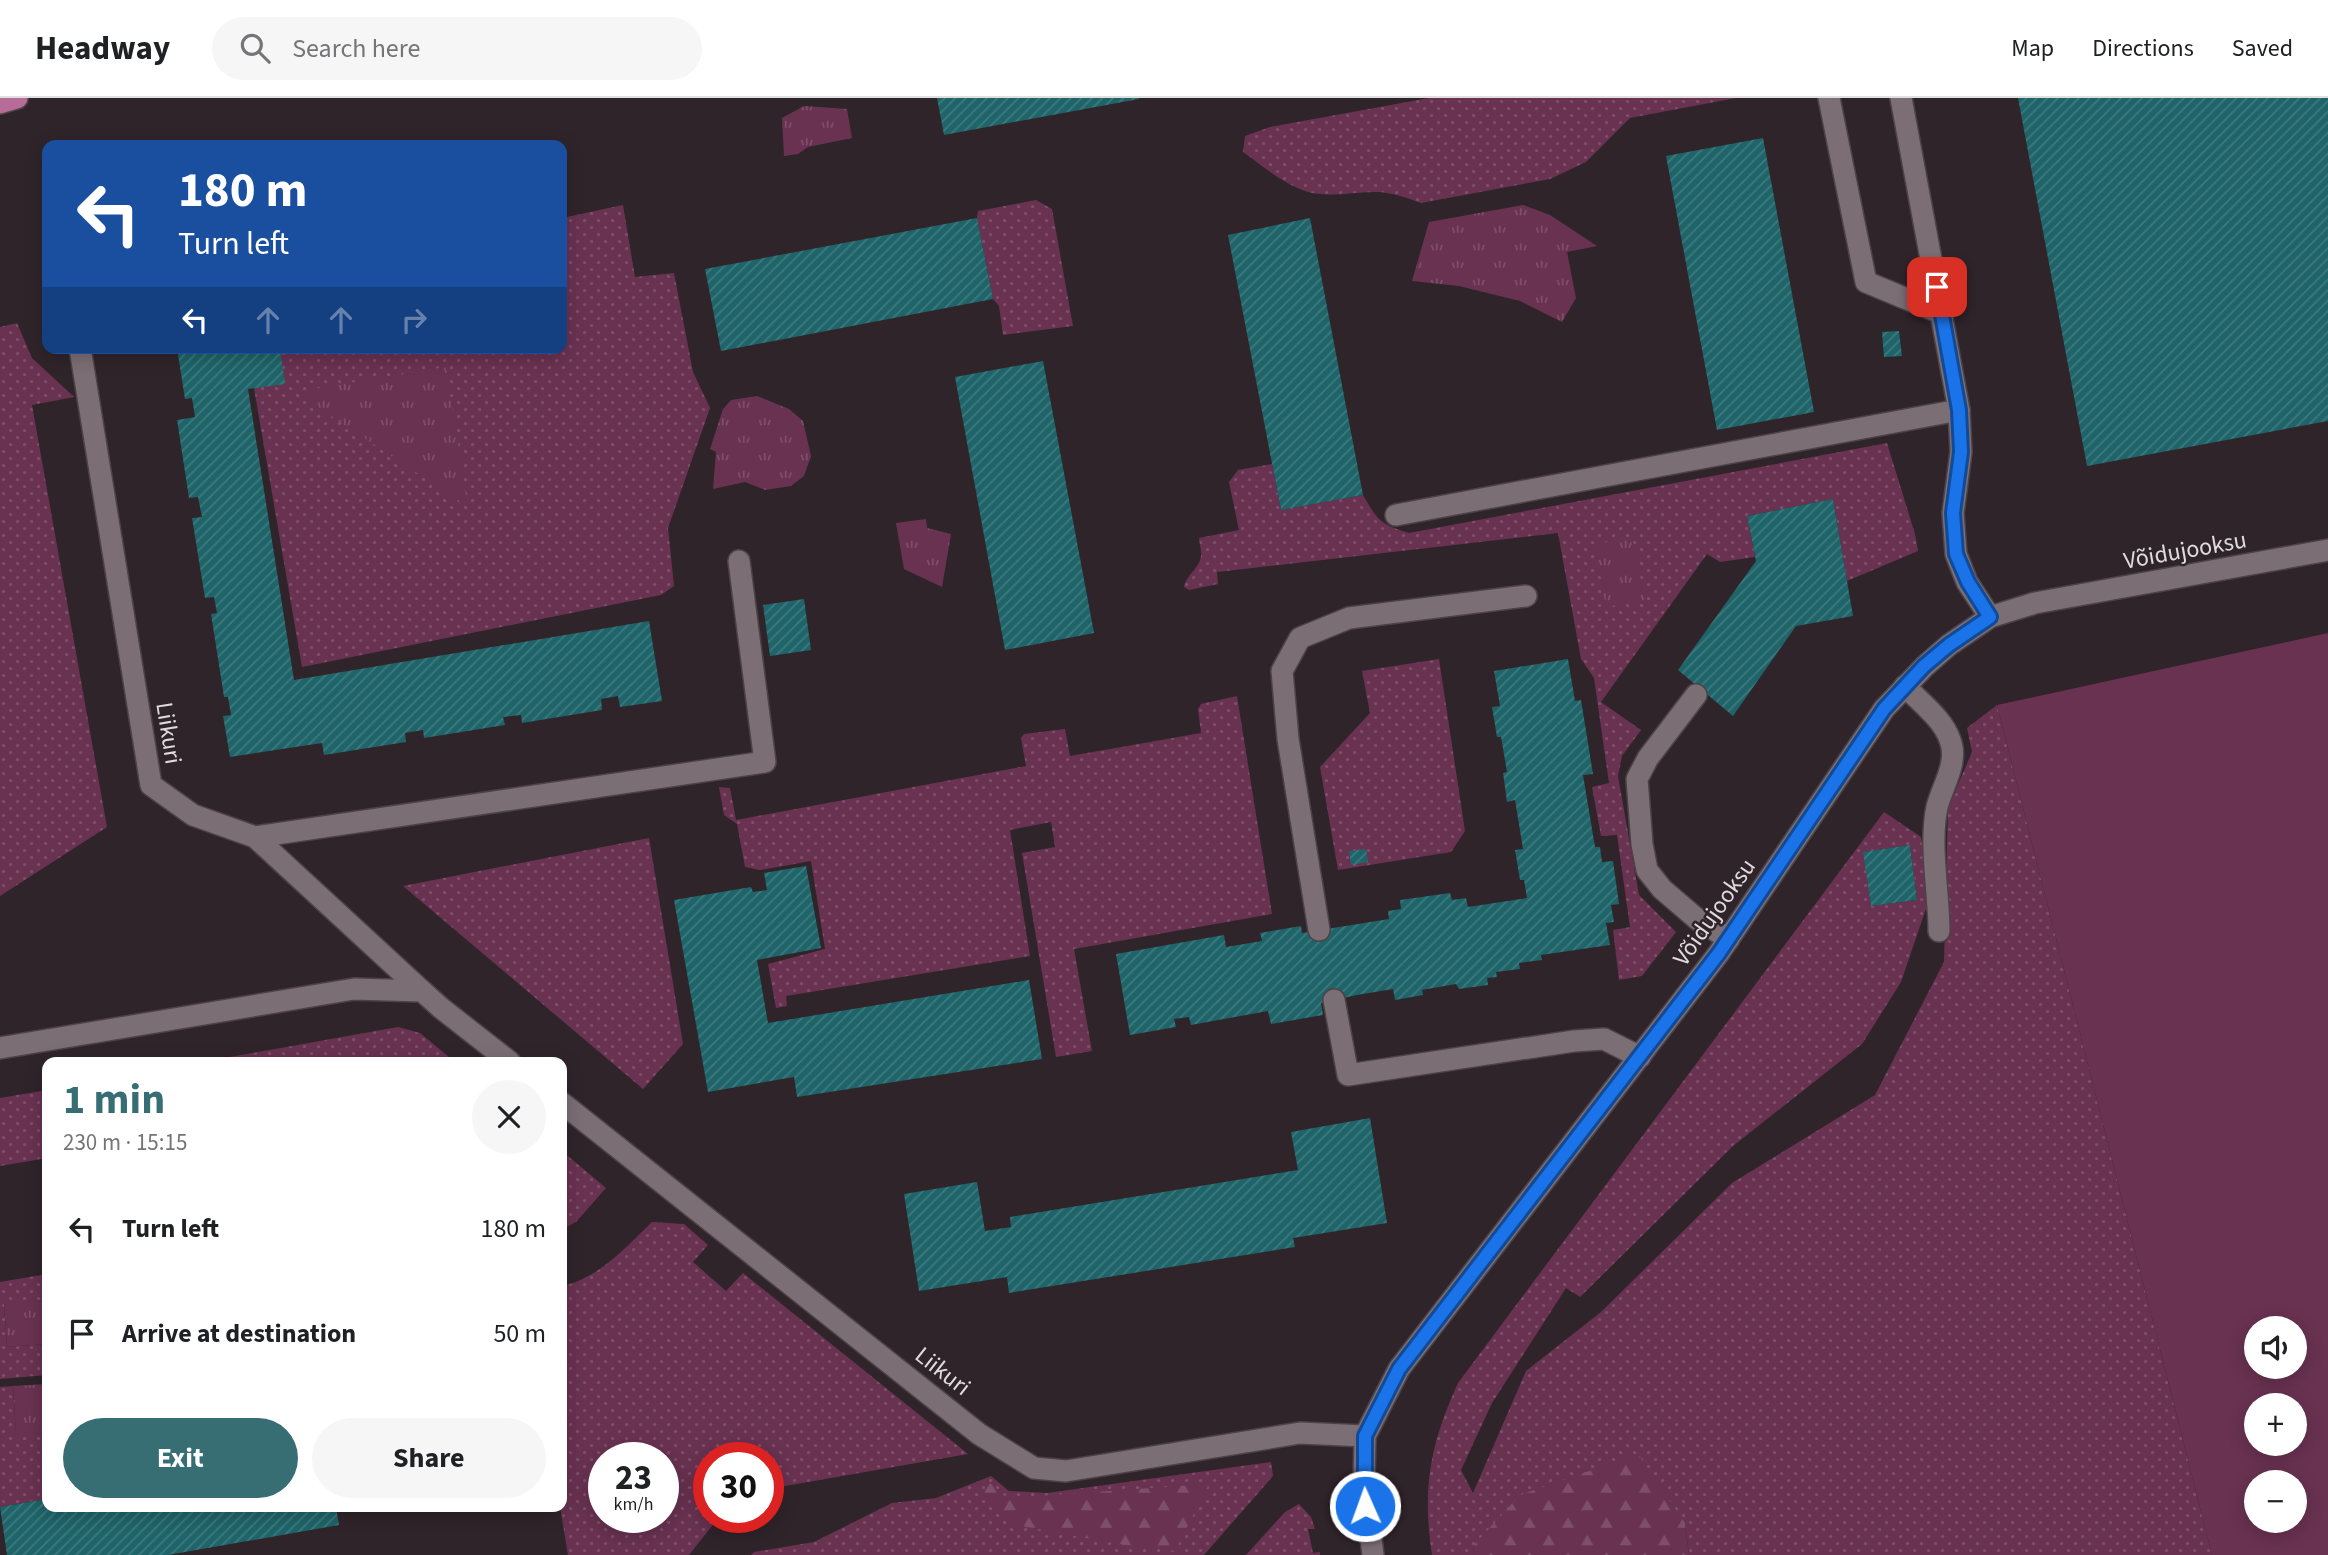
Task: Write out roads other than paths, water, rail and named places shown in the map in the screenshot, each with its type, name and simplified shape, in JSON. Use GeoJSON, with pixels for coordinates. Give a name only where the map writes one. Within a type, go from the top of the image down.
{"type":"FeatureCollection","features":[{"type":"Feature","properties":{"kind":"main road"},"geometry":{"type":"LineString","coordinates":[[0,103],[17,98]]}},
{"type":"Feature","properties":{"kind":"street"},"geometry":{"type":"LineString","coordinates":[[1829,98],[1866,282],[1942,314]]}},
{"type":"Feature","properties":{"kind":"street"},"geometry":{"type":"LineString","coordinates":[[1901,98],[1959,410],[1961,452],[1953,513],[1956,554],[1968,582],[1990,617]]}},
{"type":"Feature","properties":{"kind":"street","name":"Liikuri"},"geometry":{"type":"LineString","coordinates":[[81,354],[151,786],[193,815],[255,837],[440,1008],[504,1057]]}},
{"type":"Feature","properties":{"kind":"street"},"geometry":{"type":"LineString","coordinates":[[1396,515],[1959,410]]}},
{"type":"Feature","properties":{"kind":"street","name":"Võidujooksu"},"geometry":{"type":"LineString","coordinates":[[1373,1555],[1364,1481],[1365,1436],[1399,1369],[1729,939],[1884,709],[1905,686],[1949,645],[1990,617],[2035,603],[2328,550]]}},
{"type":"Feature","properties":{"kind":"street"},"geometry":{"type":"LineString","coordinates":[[255,837],[765,762],[738,561]]}},
{"type":"Feature","properties":{"kind":"street"},"geometry":{"type":"LineString","coordinates":[[1319,930],[1287,739],[1282,671],[1300,638],[1349,618],[1526,596]]}},
{"type":"Feature","properties":{"kind":"street"},"geometry":{"type":"LineString","coordinates":[[1905,686],[1942,726],[1951,741],[1951,765],[1937,809],[1934,867],[1939,901],[1939,931]]}},
{"type":"Feature","properties":{"kind":"street"},"geometry":{"type":"LineString","coordinates":[[1696,695],[1648,758],[1637,779],[1642,844],[1647,870],[1662,889],[1697,919],[1729,939]]}},
{"type":"Feature","properties":{"kind":"street"},"geometry":{"type":"LineString","coordinates":[[0,1048],[354,989],[422,991]]}},
{"type":"Feature","properties":{"kind":"street"},"geometry":{"type":"LineString","coordinates":[[1334,1000],[1348,1075],[1574,1041],[1604,1040],[1640,1057]]}},
{"type":"Feature","properties":{"kind":"street","name":"Liikuri"},"geometry":{"type":"LineString","coordinates":[[567,1107],[979,1433],[1034,1468],[1066,1471],[1300,1433],[1365,1436]]}}]}
